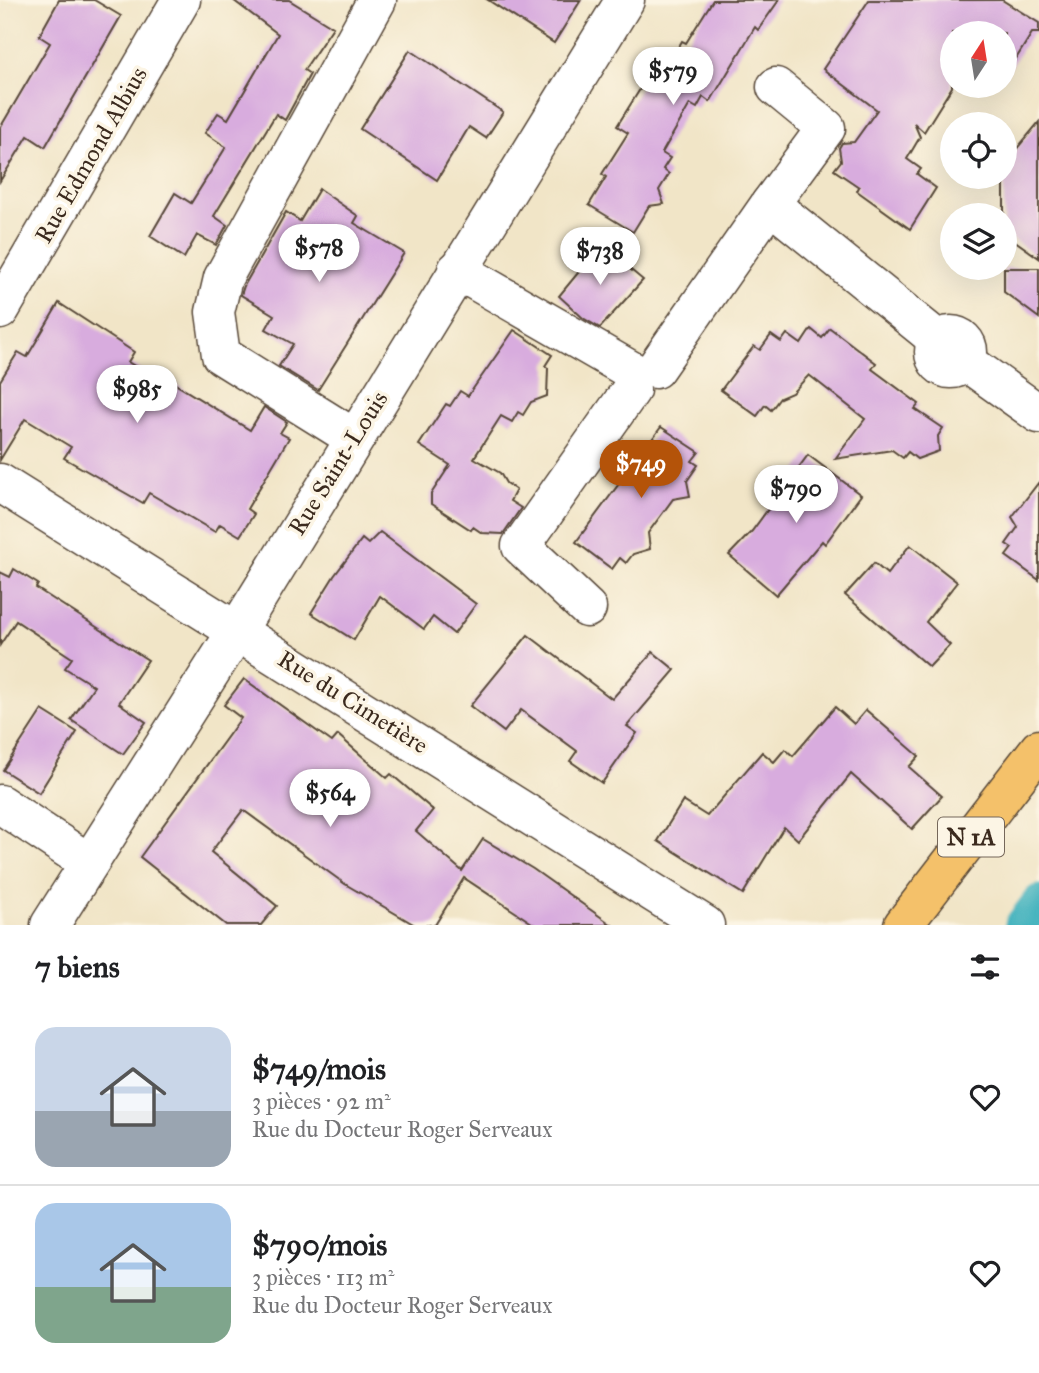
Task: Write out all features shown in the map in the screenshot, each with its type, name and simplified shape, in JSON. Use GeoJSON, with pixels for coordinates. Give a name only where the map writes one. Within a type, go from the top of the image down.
{"type":"FeatureCollection","features":[{"type":"Feature","properties":{"kind":"main road","name":"N 1A"},"geometry":{"type":"LineString","coordinates":[[903,925],[1039,749]]}},
{"type":"Feature","properties":{"kind":"street","name":"Rue Edmond Albius"},"geometry":{"type":"LineString","coordinates":[[0,310],[181,0]]}},
{"type":"Feature","properties":{"kind":"street"},"geometry":{"type":"LineString","coordinates":[[354,438],[221,355],[215,312],[223,278],[377,0]]}},
{"type":"Feature","properties":{"kind":"street","name":"Rue Saint-Louis"},"geometry":{"type":"LineString","coordinates":[[50,925],[238,629],[625,0]]}},
{"type":"Feature","properties":{"kind":"street"},"geometry":{"type":"LineString","coordinates":[[587,608],[521,545],[639,377],[826,128],[776,87]]}},
{"type":"Feature","properties":{"kind":"street"},"geometry":{"type":"LineString","coordinates":[[770,204],[952,350],[1039,414]]}},
{"type":"Feature","properties":{"kind":"street"},"geometry":{"type":"LineString","coordinates":[[457,270],[639,377]]}},
{"type":"Feature","properties":{"kind":"street","name":"Rue du Cimetière"},"geometry":{"type":"LineString","coordinates":[[0,483],[238,629],[705,925]]}},
{"type":"Feature","properties":{"kind":"street"},"geometry":{"type":"LineString","coordinates":[[0,804],[89,863]]}},
{"type":"Feature","properties":{"kind":"building"},"geometry":{"type":"Polygon","coordinates":[[[59,0],[94,0],[121,16],[45,147],[28,136],[0,181],[0,128],[50,43],[39,36],[59,0]]]}},
{"type":"Feature","properties":{"kind":"building"},"geometry":{"type":"Polygon","coordinates":[[[233,0],[289,0],[333,27],[304,70],[310,74],[285,120],[276,114],[214,216],[227,225],[216,245],[197,235],[184,258],[150,236],[175,193],[191,203],[226,147],[205,133],[218,113],[228,119],[278,34],[233,0]]]}},
{"type":"Feature","properties":{"kind":"building"},"geometry":{"type":"Polygon","coordinates":[[[488,0],[581,0],[554,43],[488,0]]]}},
{"type":"Feature","properties":{"kind":"building"},"geometry":{"type":"Polygon","coordinates":[[[713,0],[779,0],[758,30],[755,27],[710,102],[703,97],[697,108],[690,104],[662,153],[670,158],[663,169],[669,174],[659,190],[664,204],[649,206],[633,232],[589,205],[606,177],[602,174],[628,133],[617,126],[647,78],[657,84],[682,41],[686,43],[713,0]]]}},
{"type":"Feature","properties":{"kind":"building"},"geometry":{"type":"Polygon","coordinates":[[[869,0],[1002,0],[1039,23],[1039,33],[1032,33],[1017,57],[1017,21],[940,21],[940,98],[945,98],[924,132],[914,123],[920,137],[907,159],[921,169],[917,174],[936,188],[910,229],[857,191],[859,187],[834,170],[841,161],[839,148],[842,143],[854,142],[877,110],[823,69],[869,0]]]}},
{"type":"Feature","properties":{"kind":"building"},"geometry":{"type":"Polygon","coordinates":[[[410,50],[503,112],[486,138],[469,127],[437,180],[360,129],[410,50]]]}},
{"type":"Feature","properties":{"kind":"building"},"geometry":{"type":"Polygon","coordinates":[[[1039,122],[1039,258],[1017,242],[1017,203],[1004,203],[1004,189],[1017,189],[1017,148],[1039,122]]]}},
{"type":"Feature","properties":{"kind":"building"},"geometry":{"type":"Polygon","coordinates":[[[319,189],[358,216],[354,223],[404,253],[318,390],[279,366],[293,344],[266,329],[274,315],[241,295],[286,212],[300,221],[319,189]]]}},
{"type":"Feature","properties":{"kind":"building"},"geometry":{"type":"Polygon","coordinates":[[[601,245],[643,280],[600,328],[583,318],[559,296],[601,245]]]}},
{"type":"Feature","properties":{"kind":"building"},"geometry":{"type":"Polygon","coordinates":[[[1017,268],[1039,268],[1039,318],[1004,292],[1004,280],[1017,280],[1017,268]]]}},
{"type":"Feature","properties":{"kind":"building"},"geometry":{"type":"Polygon","coordinates":[[[59,303],[134,352],[128,362],[172,389],[175,384],[250,430],[264,407],[287,422],[280,433],[289,438],[247,509],[254,514],[240,536],[220,524],[215,532],[149,493],[143,503],[64,458],[71,447],[25,419],[0,460],[0,381],[18,352],[27,357],[59,303]]]}},
{"type":"Feature","properties":{"kind":"building"},"geometry":{"type":"Polygon","coordinates":[[[830,328],[876,363],[872,369],[919,404],[915,409],[943,428],[938,436],[939,451],[917,459],[908,452],[903,458],[892,450],[835,459],[865,419],[809,375],[792,393],[780,398],[771,410],[765,405],[757,416],[721,390],[754,346],[760,350],[771,335],[781,342],[787,334],[801,344],[811,329],[822,338],[830,328]]]}},
{"type":"Feature","properties":{"kind":"building"},"geometry":{"type":"Polygon","coordinates":[[[514,330],[552,355],[545,366],[548,368],[547,396],[531,402],[523,415],[518,412],[512,422],[501,416],[474,458],[500,473],[506,483],[516,490],[510,501],[521,508],[503,534],[482,533],[473,527],[471,530],[431,504],[431,494],[450,465],[419,445],[446,404],[450,406],[460,391],[468,396],[514,330]]]}},
{"type":"Feature","properties":{"kind":"building"},"geometry":{"type":"Polygon","coordinates":[[[661,427],[699,452],[692,461],[698,465],[687,481],[690,496],[673,499],[648,533],[650,549],[633,554],[626,563],[620,558],[612,569],[576,542],[661,427]]]}},
{"type":"Feature","properties":{"kind":"building"},"geometry":{"type":"Polygon","coordinates":[[[808,455],[861,495],[825,544],[822,541],[776,595],[729,555],[752,531],[808,455]]]}},
{"type":"Feature","properties":{"kind":"building"},"geometry":{"type":"Polygon","coordinates":[[[1039,482],[1039,580],[1006,556],[1012,548],[1006,544],[1018,527],[1012,517],[1039,482]]]}},
{"type":"Feature","properties":{"kind":"building"},"geometry":{"type":"Polygon","coordinates":[[[380,532],[476,604],[454,634],[433,617],[424,629],[380,596],[354,640],[311,613],[362,539],[368,544],[380,532]]]}},
{"type":"Feature","properties":{"kind":"building"},"geometry":{"type":"Polygon","coordinates":[[[910,545],[957,582],[926,622],[950,645],[929,667],[845,595],[874,563],[887,574],[910,545]]]}},
{"type":"Feature","properties":{"kind":"building"},"geometry":{"type":"Polygon","coordinates":[[[14,569],[38,584],[36,588],[148,660],[119,703],[146,722],[123,754],[71,720],[94,686],[65,668],[72,658],[16,621],[0,645],[0,572],[10,577],[14,569]]]}},
{"type":"Feature","properties":{"kind":"building"},"geometry":{"type":"Polygon","coordinates":[[[528,635],[612,699],[653,652],[675,670],[627,726],[637,733],[602,783],[570,761],[577,751],[521,710],[504,732],[470,706],[528,635]]]}},
{"type":"Feature","properties":{"kind":"building"},"geometry":{"type":"Polygon","coordinates":[[[244,679],[332,742],[338,735],[387,778],[391,774],[433,810],[416,831],[462,871],[483,839],[533,869],[612,925],[535,925],[464,878],[435,925],[415,925],[345,884],[243,810],[211,852],[277,906],[261,925],[226,925],[140,857],[241,718],[224,705],[244,679]]]}},
{"type":"Feature","properties":{"kind":"building"},"geometry":{"type":"Polygon","coordinates":[[[835,707],[854,724],[866,710],[919,756],[909,767],[942,796],[912,829],[851,774],[798,840],[784,827],[743,894],[658,841],[683,801],[707,816],[762,752],[774,762],[785,749],[793,756],[835,707]]]}},
{"type":"Feature","properties":{"kind":"building"},"geometry":{"type":"Polygon","coordinates":[[[42,710],[77,732],[39,793],[3,770],[42,710]]]}},
{"type":"Feature","properties":{"kind":"waterway"},"geometry":{"type":"LineString","coordinates":[[1021,925],[1039,901]]}}]}
